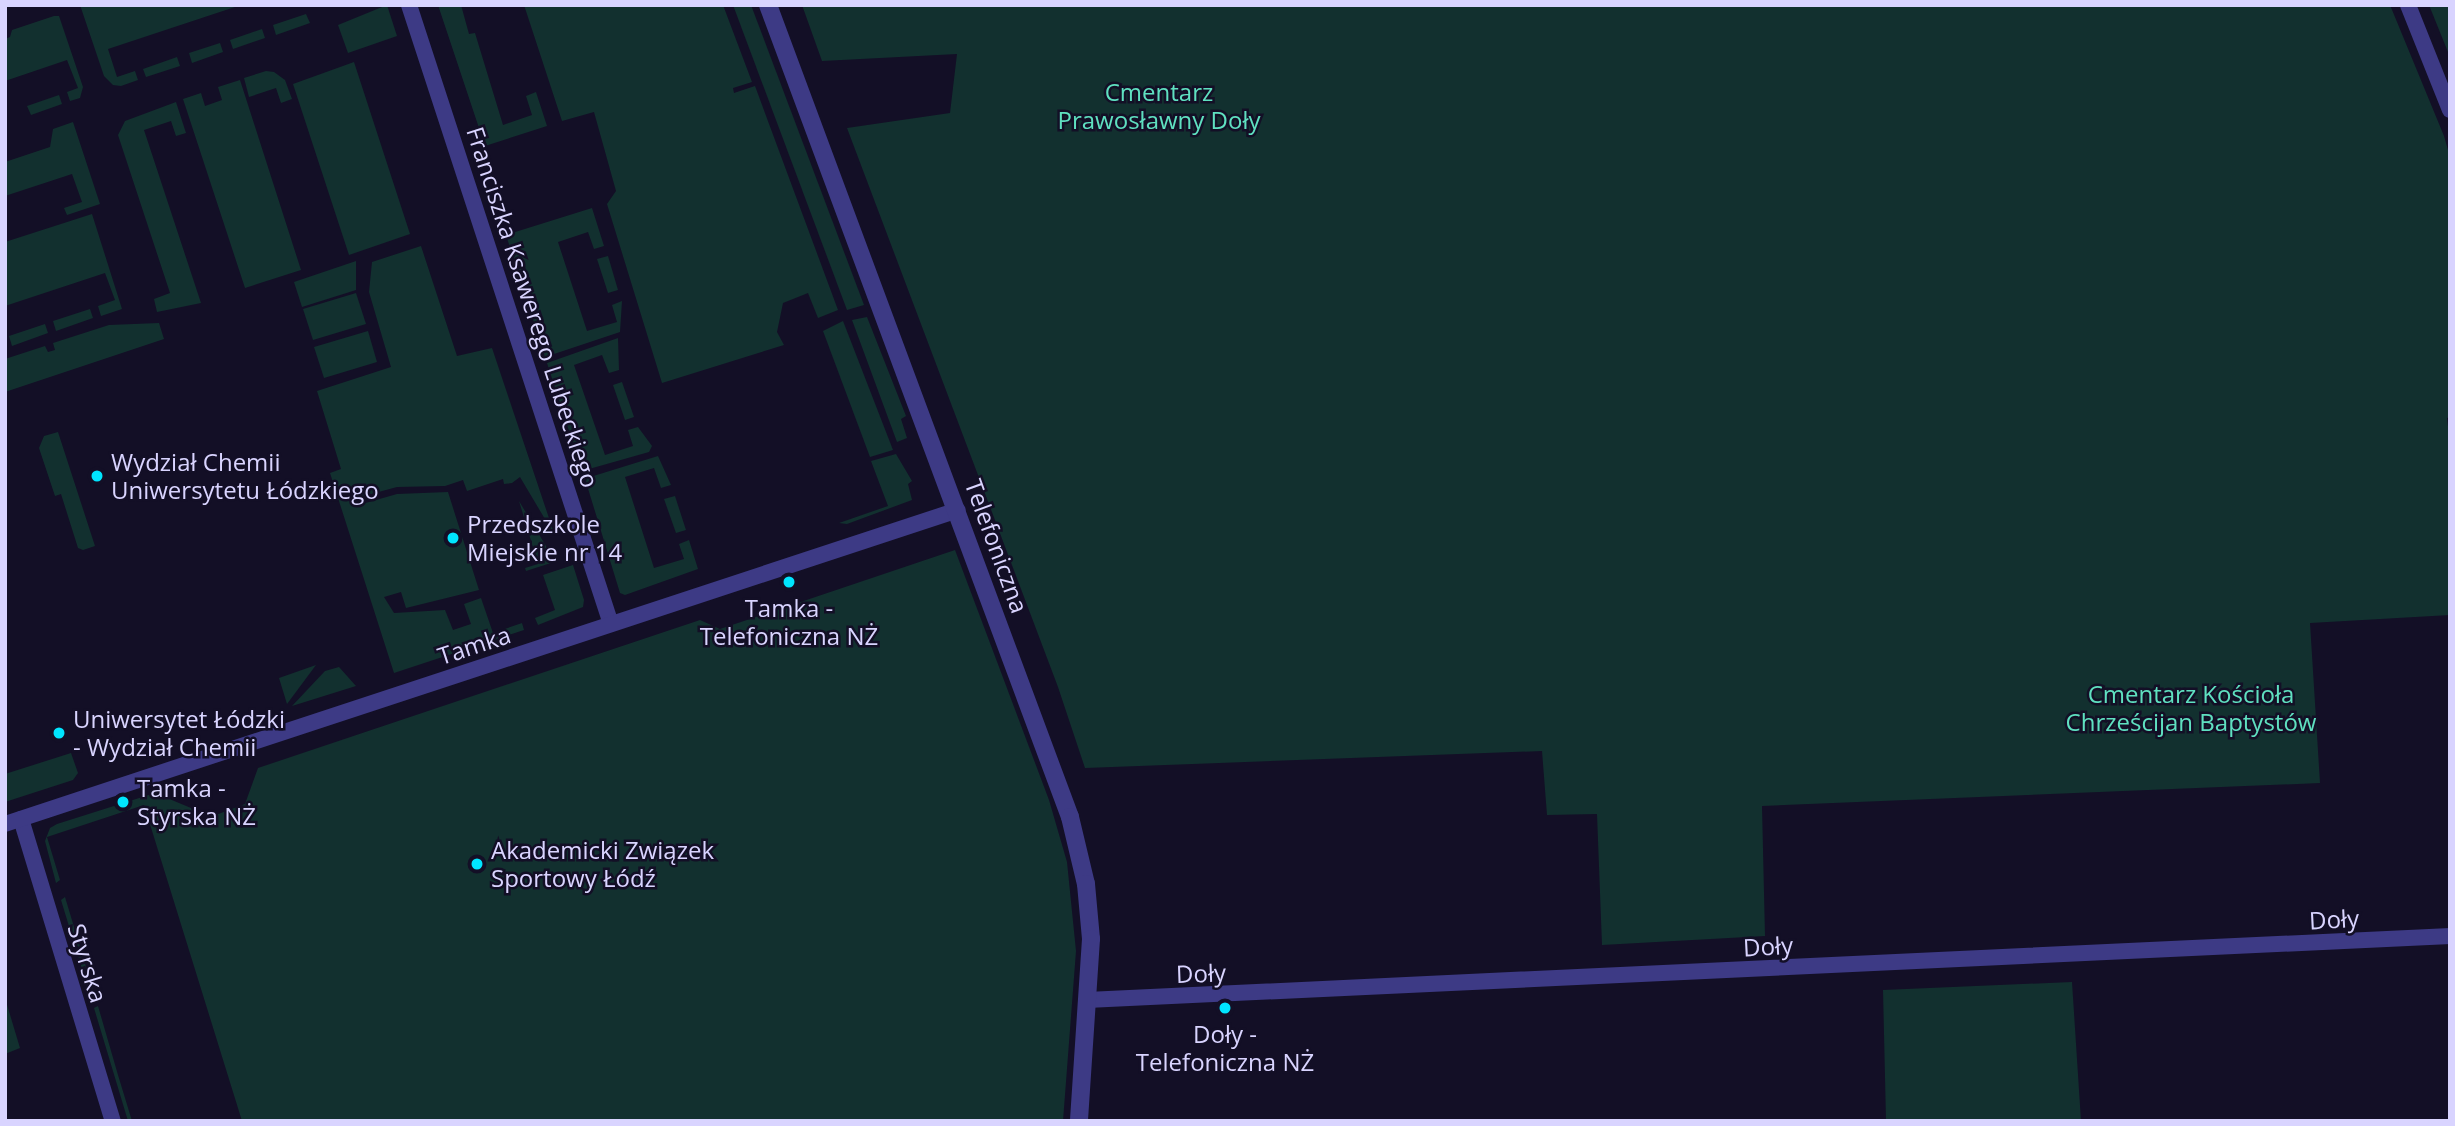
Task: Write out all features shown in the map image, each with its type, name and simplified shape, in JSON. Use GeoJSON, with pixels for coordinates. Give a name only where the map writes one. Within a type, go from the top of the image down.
{"type":"FeatureCollection","features":[{"type":"Feature","properties":{"kind":"street","name":"Franciszka Ksawerego Lubeckiego"},"geometry":{"type":"LineString","coordinates":[[410,5],[611,624]]}},
{"type":"Feature","properties":{"kind":"street","name":"Telefoniczna"},"geometry":{"type":"LineString","coordinates":[[768,5],[1070,817],[1088,901],[1091,949],[1079,1121]]}},
{"type":"Feature","properties":{"kind":"street"},"geometry":{"type":"LineString","coordinates":[[2408,5],[2450,110]]}},
{"type":"Feature","properties":{"kind":"street","name":"Tamka"},"geometry":{"type":"LineString","coordinates":[[13,821],[958,510]]}},
{"type":"Feature","properties":{"kind":"street","name":"Styrska"},"geometry":{"type":"LineString","coordinates":[[13,821],[113,1121]]}},
{"type":"Feature","properties":{"kind":"street","name":"Doły"},"geometry":{"type":"LineString","coordinates":[[1087,999],[2450,936]]}},
{"type":"Feature","properties":{"kind":"green space"},"geometry":{"type":"Polygon","coordinates":[[[80,5],[241,5],[108,49],[117,77],[135,71],[138,80],[121,86],[113,85],[104,76],[80,5]]]}},
{"type":"Feature","properties":{"kind":"green space"},"geometry":{"type":"Polygon","coordinates":[[[387,5],[397,36],[348,53],[338,25],[387,5]]]}},
{"type":"Feature","properties":{"kind":"green space"},"geometry":{"type":"Polygon","coordinates":[[[438,5],[461,5],[469,34],[475,33],[503,125],[532,115],[526,96],[536,92],[547,126],[485,146],[438,5]]]}},
{"type":"Feature","properties":{"kind":"green space"},"geometry":{"type":"Polygon","coordinates":[[[524,5],[723,5],[752,82],[733,88],[734,93],[755,86],[838,310],[818,318],[808,293],[783,303],[777,332],[784,345],[662,383],[607,204],[616,191],[594,112],[562,121],[524,5]]]}},
{"type":"Feature","properties":{"kind":"green space"},"geometry":{"type":"Polygon","coordinates":[[[733,5],[751,5],[864,305],[847,310],[733,5]]]}},
{"type":"Feature","properties":{"kind":"green space"},"geometry":{"type":"Polygon","coordinates":[[[802,5],[2390,5],[2444,136],[2450,157],[2450,417],[2447,418],[2450,444],[2450,615],[2310,623],[2320,783],[1762,806],[1765,936],[1602,945],[1597,814],[1547,815],[1542,751],[1085,768],[1058,687],[847,128],[950,113],[957,54],[822,61],[802,5]]]}},
{"type":"Feature","properties":{"kind":"green space"},"geometry":{"type":"Polygon","coordinates":[[[2429,5],[2450,5],[2450,57],[2429,5]]]}},
{"type":"Feature","properties":{"kind":"green space"},"geometry":{"type":"Polygon","coordinates":[[[306,14],[310,23],[276,35],[273,25],[306,14]]]}},
{"type":"Feature","properties":{"kind":"green space"},"geometry":{"type":"Polygon","coordinates":[[[59,16],[83,87],[80,98],[70,101],[67,92],[78,88],[67,60],[5,81],[5,39],[10,37],[12,30],[59,16]]]}},
{"type":"Feature","properties":{"kind":"green space"},"geometry":{"type":"Polygon","coordinates":[[[262,29],[265,38],[233,49],[230,40],[262,29]]]}},
{"type":"Feature","properties":{"kind":"green space"},"geometry":{"type":"Polygon","coordinates":[[[220,43],[223,52],[192,63],[189,53],[220,43]]]}},
{"type":"Feature","properties":{"kind":"green space"},"geometry":{"type":"Polygon","coordinates":[[[177,57],[180,66],[146,77],[143,69],[177,57]]]}},
{"type":"Feature","properties":{"kind":"green space"},"geometry":{"type":"Polygon","coordinates":[[[354,62],[410,234],[349,255],[293,84],[354,62]]]}},
{"type":"Feature","properties":{"kind":"green space"},"geometry":{"type":"Polygon","coordinates":[[[266,71],[274,72],[285,80],[292,99],[281,103],[276,88],[249,97],[244,78],[266,71]]]}},
{"type":"Feature","properties":{"kind":"green space"},"geometry":{"type":"Polygon","coordinates":[[[240,80],[301,270],[245,288],[183,99],[201,93],[205,106],[222,100],[218,87],[240,80]]]}},
{"type":"Feature","properties":{"kind":"green space"},"geometry":{"type":"Polygon","coordinates":[[[59,95],[62,104],[31,115],[27,106],[59,95]]]}},
{"type":"Feature","properties":{"kind":"green space"},"geometry":{"type":"Polygon","coordinates":[[[176,102],[186,133],[176,136],[171,121],[144,130],[201,303],[157,312],[154,299],[170,293],[118,135],[125,121],[176,102]]]}},
{"type":"Feature","properties":{"kind":"green space"},"geometry":{"type":"Polygon","coordinates":[[[73,122],[100,204],[67,215],[64,208],[82,202],[72,174],[5,196],[5,162],[50,147],[53,129],[73,122]]]}},
{"type":"Feature","properties":{"kind":"green space"},"geometry":{"type":"Polygon","coordinates":[[[592,208],[604,246],[594,249],[588,232],[558,242],[587,331],[617,322],[612,305],[622,301],[620,332],[545,357],[506,235],[592,208]]]}},
{"type":"Feature","properties":{"kind":"green space"},"geometry":{"type":"Polygon","coordinates":[[[92,214],[122,309],[101,316],[98,306],[115,300],[105,273],[5,306],[5,242],[92,214]]]}},
{"type":"Feature","properties":{"kind":"green space"},"geometry":{"type":"Polygon","coordinates":[[[421,246],[457,356],[492,348],[555,536],[520,477],[512,483],[504,484],[503,479],[467,491],[463,480],[445,486],[397,487],[360,497],[362,504],[397,494],[448,492],[479,590],[406,608],[401,592],[384,597],[394,613],[445,610],[453,630],[471,624],[464,604],[481,598],[493,633],[522,623],[524,630],[394,673],[330,473],[341,469],[317,391],[391,367],[369,292],[372,262],[421,246]]]}},
{"type":"Feature","properties":{"kind":"green space"},"geometry":{"type":"Polygon","coordinates":[[[608,256],[618,290],[608,293],[597,259],[608,256]]]}},
{"type":"Feature","properties":{"kind":"green space"},"geometry":{"type":"Polygon","coordinates":[[[356,261],[356,290],[302,307],[294,282],[356,261]]]}},
{"type":"Feature","properties":{"kind":"green space"},"geometry":{"type":"Polygon","coordinates":[[[356,293],[366,324],[313,340],[303,309],[356,293]]]}},
{"type":"Feature","properties":{"kind":"green space"},"geometry":{"type":"Polygon","coordinates":[[[90,309],[93,318],[56,331],[53,321],[90,309]]]}},
{"type":"Feature","properties":{"kind":"green space"},"geometry":{"type":"Polygon","coordinates":[[[867,317],[906,416],[901,419],[907,438],[897,442],[852,320],[867,317]]]}},
{"type":"Feature","properties":{"kind":"green space"},"geometry":{"type":"Polygon","coordinates":[[[843,321],[893,450],[870,457],[823,331],[843,321]]]}},
{"type":"Feature","properties":{"kind":"green space"},"geometry":{"type":"Polygon","coordinates":[[[159,323],[164,339],[5,392],[5,359],[45,346],[48,352],[55,350],[53,343],[109,325],[159,323]]]}},
{"type":"Feature","properties":{"kind":"green space"},"geometry":{"type":"Polygon","coordinates":[[[45,324],[48,333],[12,346],[9,336],[45,324]]]}},
{"type":"Feature","properties":{"kind":"green space"},"geometry":{"type":"Polygon","coordinates":[[[368,331],[377,362],[324,378],[314,347],[368,331]]]}},
{"type":"Feature","properties":{"kind":"green space"},"geometry":{"type":"Polygon","coordinates":[[[618,338],[619,370],[609,373],[602,355],[574,365],[605,455],[633,446],[628,430],[638,427],[652,446],[649,452],[582,471],[547,363],[618,338]]]}},
{"type":"Feature","properties":{"kind":"green space"},"geometry":{"type":"Polygon","coordinates":[[[622,382],[634,417],[625,420],[613,385],[622,382]]]}},
{"type":"Feature","properties":{"kind":"green space"},"geometry":{"type":"Polygon","coordinates":[[[58,432],[95,546],[83,550],[78,548],[61,494],[55,496],[39,448],[44,436],[58,432]]]}},
{"type":"Feature","properties":{"kind":"green space"},"geometry":{"type":"Polygon","coordinates":[[[896,454],[912,481],[908,484],[912,500],[847,524],[839,523],[888,506],[871,461],[896,454]]]}},
{"type":"Feature","properties":{"kind":"green space"},"geometry":{"type":"Polygon","coordinates":[[[658,456],[671,485],[661,488],[654,468],[625,477],[654,568],[684,559],[679,544],[689,540],[698,569],[625,595],[620,593],[586,482],[587,478],[658,456]]]}},
{"type":"Feature","properties":{"kind":"green space"},"geometry":{"type":"Polygon","coordinates":[[[675,496],[686,530],[676,533],[664,499],[675,496]]]}},
{"type":"Feature","properties":{"kind":"green space"},"geometry":{"type":"Polygon","coordinates":[[[519,501],[546,546],[551,563],[526,571],[525,568],[538,564],[519,501]]]}},
{"type":"Feature","properties":{"kind":"green space","name":"Akademicki Związek Sportowy Łódź"},"geometry":{"type":"Polygon","coordinates":[[[955,550],[1049,800],[1067,862],[1076,951],[1063,1121],[242,1121],[144,805],[47,837],[60,880],[56,883],[45,841],[50,828],[57,824],[155,793],[191,808],[197,822],[245,804],[258,768],[700,620],[720,629],[955,550]]]}},
{"type":"Feature","properties":{"kind":"green space"},"geometry":{"type":"Polygon","coordinates":[[[573,565],[584,600],[583,607],[538,625],[535,618],[555,610],[543,575],[573,565]]]}},
{"type":"Feature","properties":{"kind":"green space"},"geometry":{"type":"Polygon","coordinates":[[[316,665],[287,704],[279,678],[316,665]]]}},
{"type":"Feature","properties":{"kind":"green space"},"geometry":{"type":"Polygon","coordinates":[[[339,667],[356,686],[292,706],[325,671],[339,667]]]}},
{"type":"Feature","properties":{"kind":"green space"},"geometry":{"type":"Polygon","coordinates":[[[71,753],[78,773],[73,780],[5,802],[5,774],[71,753]]]}},
{"type":"Feature","properties":{"kind":"green space"},"geometry":{"type":"Polygon","coordinates":[[[65,897],[93,990],[89,992],[61,900],[65,897]]]}},
{"type":"Feature","properties":{"kind":"green space"},"geometry":{"type":"Polygon","coordinates":[[[2072,982],[2081,1121],[1874,1121],[1886,1120],[1883,990],[2072,982]]]}},
{"type":"Feature","properties":{"kind":"green space"},"geometry":{"type":"Polygon","coordinates":[[[5,998],[20,1048],[5,1054],[5,998]]]}},
{"type":"Feature","properties":{"kind":"green space"},"geometry":{"type":"Polygon","coordinates":[[[98,1006],[132,1121],[128,1121],[94,1008],[98,1006]]]}},
{"type":"Feature","properties":{"kind":"place","name":"Wydział Chemii Uniwersytetu Łódzkiego"},"geometry":{"type":"Point","coordinates":[97,476]}},
{"type":"Feature","properties":{"kind":"place","name":"Przedszkole Miejskie nr 14"},"geometry":{"type":"Point","coordinates":[453,538]}},
{"type":"Feature","properties":{"kind":"place","name":"Tamka - Telefoniczna NŻ"},"geometry":{"type":"Point","coordinates":[789,582]}},
{"type":"Feature","properties":{"kind":"place","name":"Uniwersytet Łódzki - Wydział Chemii"},"geometry":{"type":"Point","coordinates":[59,733]}},
{"type":"Feature","properties":{"kind":"place","name":"Tamka - Styrska NŻ"},"geometry":{"type":"Point","coordinates":[123,802]}},
{"type":"Feature","properties":{"kind":"place","name":"Akademicki Związek Sportowy Łódź"},"geometry":{"type":"Point","coordinates":[477,864]}},
{"type":"Feature","properties":{"kind":"place","name":"Doły - Telefoniczna NŻ"},"geometry":{"type":"Point","coordinates":[1225,1008]}},
{"type":"Feature","properties":{"kind":"park label","name":"Cmentarz Prawosławny Doły"},"geometry":{"type":"Point","coordinates":[1159,106]}},
{"type":"Feature","properties":{"kind":"park label","name":"Cmentarz Kościoła Chrześcijan Baptystów"},"geometry":{"type":"Point","coordinates":[2191,708]}}]}
